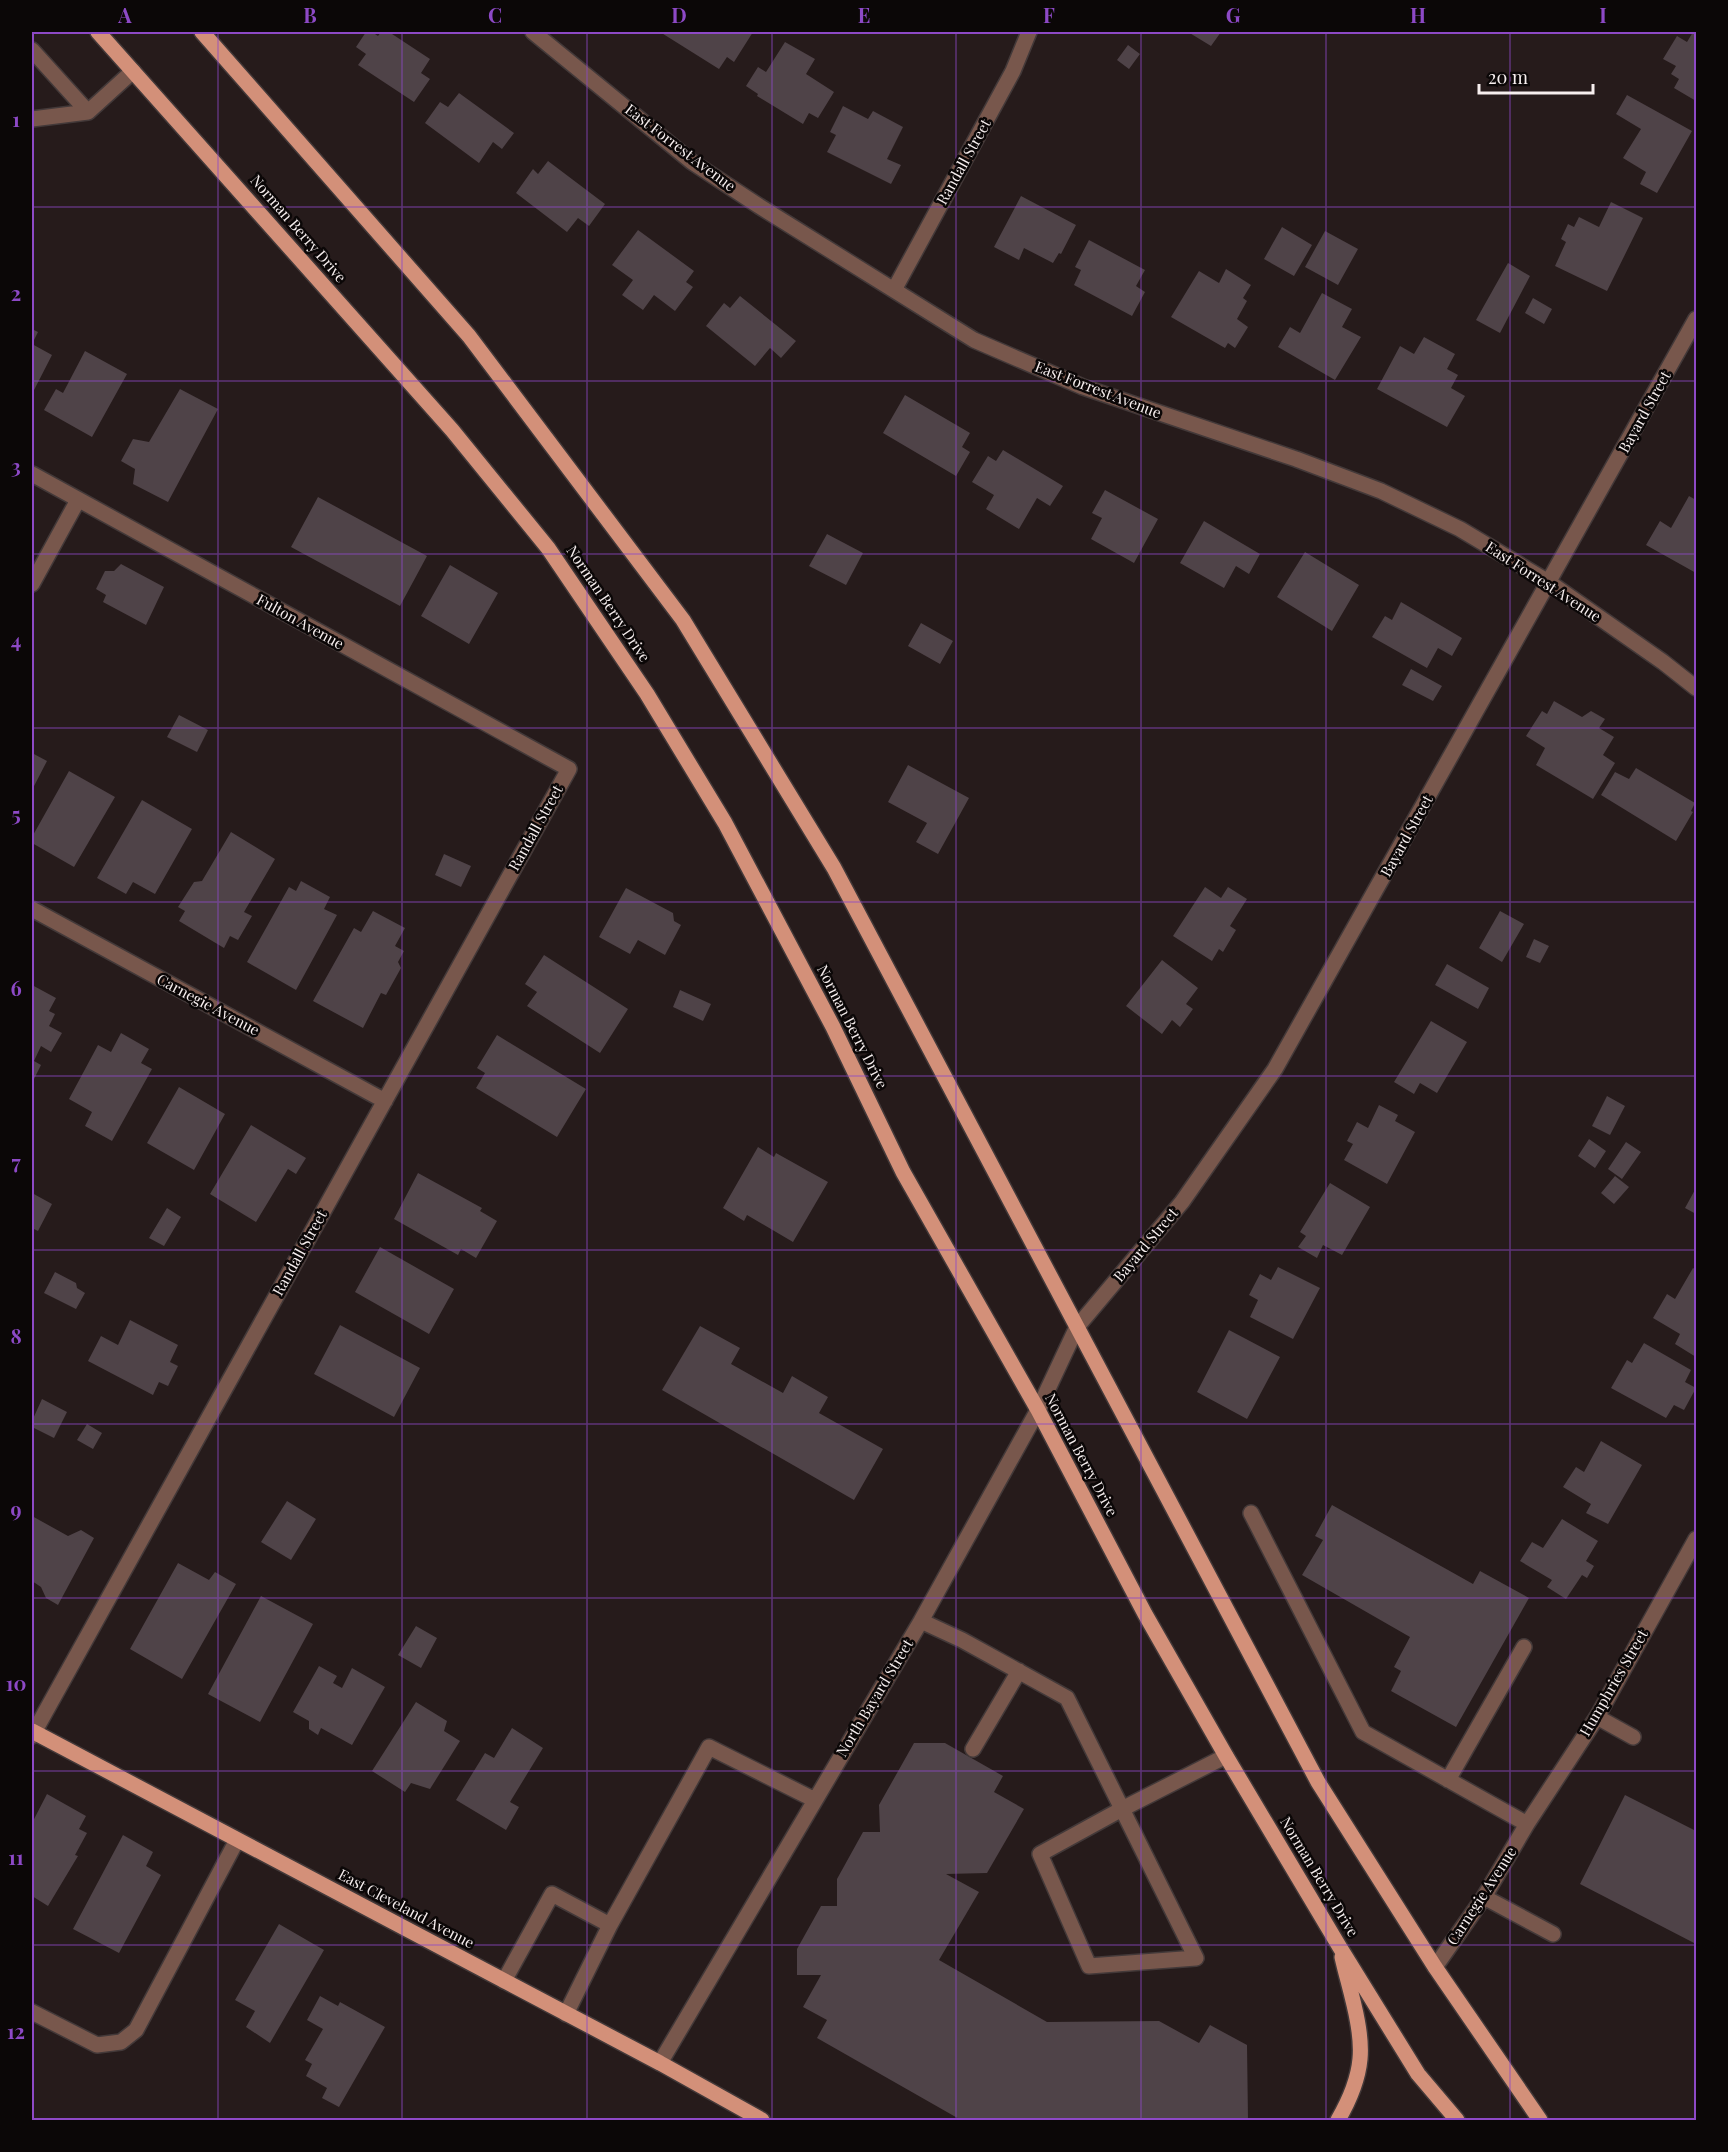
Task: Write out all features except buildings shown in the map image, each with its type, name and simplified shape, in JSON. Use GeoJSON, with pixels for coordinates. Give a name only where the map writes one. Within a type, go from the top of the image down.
{"type":"FeatureCollection","features":[{"type":"Feature","properties":{"kind":"main road","name":"Norman Berry Drive"},"geometry":{"type":"LineString","coordinates":[[98,32],[452,430],[548,548],[627,665],[725,823],[832,1028],[903,1172],[1038,1410],[1145,1614],[1339,1946],[1418,2074],[1457,2121]]}},
{"type":"Feature","properties":{"kind":"main road"},"geometry":{"type":"LineString","coordinates":[[202,32],[469,336],[682,620],[834,868],[1318,1782],[1436,1967],[1540,2121]]}},
{"type":"Feature","properties":{"kind":"main road","name":"East Cleveland Avenue"},"geometry":{"type":"LineString","coordinates":[[32,1733],[660,2063],[762,2121]]}},
{"type":"Feature","properties":{"kind":"main road"},"geometry":{"type":"LineString","coordinates":[[1338,2121],[1353,2088],[1360,2058],[1358,2030],[1339,1946]]}},
{"type":"Feature","properties":{"kind":"street","name":"East Forrest Avenue"},"geometry":{"type":"LineString","coordinates":[[533,32],[692,162],[974,340],[1083,387],[1296,459],[1381,491],[1460,529],[1550,583],[1663,662],[1696,688]]}},
{"type":"Feature","properties":{"kind":"street","name":"Randall Street"},"geometry":{"type":"LineString","coordinates":[[894,290],[1013,71],[1029,32]]}},
{"type":"Feature","properties":{"kind":"street"},"geometry":{"type":"LineString","coordinates":[[32,50],[88,112]]}},
{"type":"Feature","properties":{"kind":"street"},"geometry":{"type":"LineString","coordinates":[[32,119],[88,112],[133,71]]}},
{"type":"Feature","properties":{"kind":"street","name":"Bayard Street"},"geometry":{"type":"LineString","coordinates":[[1077,1327],[1182,1202],[1275,1069],[1550,583],[1696,319]]}},
{"type":"Feature","properties":{"kind":"street","name":"Fulton Avenue"},"geometry":{"type":"LineString","coordinates":[[32,474],[569,769]]}},
{"type":"Feature","properties":{"kind":"street"},"geometry":{"type":"LineString","coordinates":[[32,584],[78,500]]}},
{"type":"Feature","properties":{"kind":"street","name":"Randall Street"},"geometry":{"type":"LineString","coordinates":[[32,1733],[569,769]]}},
{"type":"Feature","properties":{"kind":"street","name":"Carnegie Avenue"},"geometry":{"type":"LineString","coordinates":[[32,909],[385,1101]]}},
{"type":"Feature","properties":{"kind":"street","name":"North Bayard Street"},"geometry":{"type":"LineString","coordinates":[[660,2063],[921,1621],[1038,1410],[1077,1327]]}},
{"type":"Feature","properties":{"kind":"street"},"geometry":{"type":"LineString","coordinates":[[1251,1514],[1363,1732],[1527,1824]]}},
{"type":"Feature","properties":{"kind":"street","name":"Humphries Street"},"geometry":{"type":"LineString","coordinates":[[1527,1824],[1596,1717],[1696,1539]]}},
{"type":"Feature","properties":{"kind":"street"},"geometry":{"type":"LineString","coordinates":[[921,1621],[962,1640],[1067,1698],[1122,1809],[1196,1958],[1089,1966],[1040,1854],[1122,1809],[1226,1756]]}},
{"type":"Feature","properties":{"kind":"street"},"geometry":{"type":"LineString","coordinates":[[1448,1780],[1524,1647]]}},
{"type":"Feature","properties":{"kind":"street"},"geometry":{"type":"LineString","coordinates":[[973,1749],[1019,1671]]}},
{"type":"Feature","properties":{"kind":"street"},"geometry":{"type":"LineString","coordinates":[[1596,1717],[1633,1737]]}},
{"type":"Feature","properties":{"kind":"street"},"geometry":{"type":"LineString","coordinates":[[566,2014],[610,1925],[709,1747],[815,1800]]}},
{"type":"Feature","properties":{"kind":"street","name":"Carnegie Avenue"},"geometry":{"type":"LineString","coordinates":[[1436,1967],[1484,1897],[1527,1824]]}},
{"type":"Feature","properties":{"kind":"street"},"geometry":{"type":"LineString","coordinates":[[32,2012],[97,2045],[122,2042],[136,2030],[237,1840]]}},
{"type":"Feature","properties":{"kind":"street"},"geometry":{"type":"LineString","coordinates":[[504,1981],[552,1894],[610,1925]]}},
{"type":"Feature","properties":{"kind":"street"},"geometry":{"type":"LineString","coordinates":[[1484,1897],[1553,1934]]}}]}
